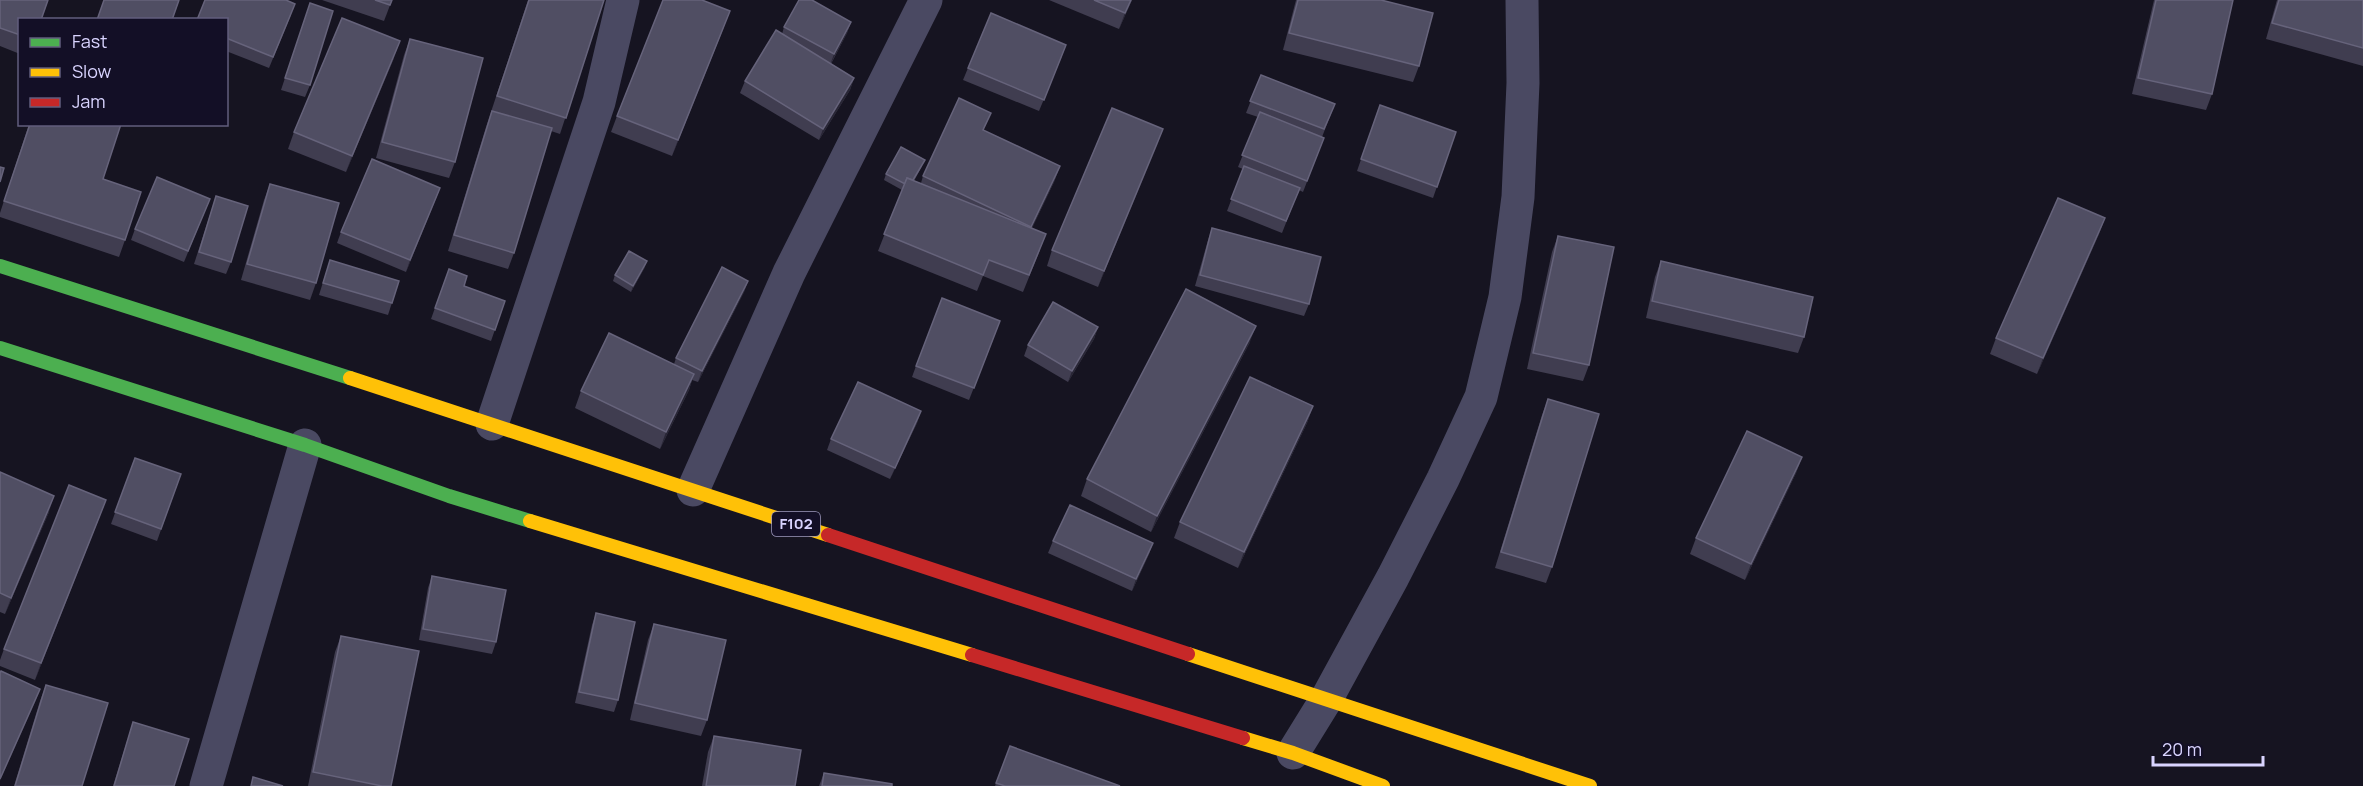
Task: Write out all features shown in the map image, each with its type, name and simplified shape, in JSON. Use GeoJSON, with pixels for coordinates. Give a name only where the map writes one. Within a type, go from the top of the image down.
{"type":"FeatureCollection","features":[{"type":"Feature","properties":{"kind":"main road","name":"F102"},"geometry":{"type":"LineString","coordinates":[[0,266],[492,424],[1590,786]]}},
{"type":"Feature","properties":{"kind":"main road"},"geometry":{"type":"LineString","coordinates":[[0,348],[305,445],[449,496],[1293,753],[1383,786]]}},
{"type":"Feature","properties":{"kind":"street"},"geometry":{"type":"LineString","coordinates":[[492,424],[599,102],[623,0]]}},
{"type":"Feature","properties":{"kind":"street"},"geometry":{"type":"LineString","coordinates":[[693,490],[789,273],[926,0]]}},
{"type":"Feature","properties":{"kind":"street"},"geometry":{"type":"LineString","coordinates":[[1293,753],[1327,698],[1413,538],[1481,397],[1504,297],[1518,197],[1523,83],[1522,0]]}},
{"type":"Feature","properties":{"kind":"street"},"geometry":{"type":"LineString","coordinates":[[206,786],[305,445]]}},
{"type":"Feature","properties":{"kind":"building"},"geometry":{"type":"Polygon","coordinates":[[[0,0],[48,0],[42,18],[18,18],[18,34],[0,28],[0,0]]]}},
{"type":"Feature","properties":{"kind":"building"},"geometry":{"type":"Polygon","coordinates":[[[104,0],[179,0],[173,18],[98,18],[104,0]]]}},
{"type":"Feature","properties":{"kind":"building"},"geometry":{"type":"Polygon","coordinates":[[[205,0],[286,0],[295,4],[273,57],[228,39],[228,18],[198,18],[205,0]]]}},
{"type":"Feature","properties":{"kind":"building"},"geometry":{"type":"Polygon","coordinates":[[[375,0],[392,0],[390,5],[375,0]]]}},
{"type":"Feature","properties":{"kind":"building"},"geometry":{"type":"Polygon","coordinates":[[[529,0],[604,0],[566,118],[497,96],[529,0]]]}},
{"type":"Feature","properties":{"kind":"building"},"geometry":{"type":"Polygon","coordinates":[[[663,0],[702,0],[730,11],[678,140],[617,116],[663,0]]]}},
{"type":"Feature","properties":{"kind":"building"},"geometry":{"type":"Polygon","coordinates":[[[799,0],[812,0],[851,22],[834,54],[784,27],[799,0]]]}},
{"type":"Feature","properties":{"kind":"building"},"geometry":{"type":"Polygon","coordinates":[[[1094,0],[1131,0],[1125,13],[1094,0]]]}},
{"type":"Feature","properties":{"kind":"building"},"geometry":{"type":"Polygon","coordinates":[[[1298,0],[1381,0],[1433,13],[1419,66],[1289,33],[1298,0]]]}},
{"type":"Feature","properties":{"kind":"building"},"geometry":{"type":"Polygon","coordinates":[[[2156,0],[2233,0],[2212,94],[2138,78],[2156,0]]]}},
{"type":"Feature","properties":{"kind":"building"},"geometry":{"type":"Polygon","coordinates":[[[2279,0],[2363,0],[2363,48],[2272,23],[2279,0]]]}},
{"type":"Feature","properties":{"kind":"building"},"geometry":{"type":"Polygon","coordinates":[[[310,3],[333,11],[310,85],[285,78],[310,3]]]}},
{"type":"Feature","properties":{"kind":"building"},"geometry":{"type":"Polygon","coordinates":[[[991,13],[1066,45],[1044,100],[968,68],[991,13]]]}},
{"type":"Feature","properties":{"kind":"building"},"geometry":{"type":"Polygon","coordinates":[[[342,18],[400,41],[352,156],[294,132],[342,18]]]}},
{"type":"Feature","properties":{"kind":"building"},"geometry":{"type":"Polygon","coordinates":[[[776,30],[854,78],[823,129],[745,81],[776,30]]]}},
{"type":"Feature","properties":{"kind":"building"},"geometry":{"type":"Polygon","coordinates":[[[410,39],[483,58],[455,162],[382,142],[410,39]]]}},
{"type":"Feature","properties":{"kind":"building"},"geometry":{"type":"Polygon","coordinates":[[[1261,75],[1335,104],[1324,129],[1250,101],[1261,75]]]}},
{"type":"Feature","properties":{"kind":"building"},"geometry":{"type":"Polygon","coordinates":[[[959,98],[991,113],[983,130],[1060,166],[1031,227],[923,176],[959,98]]]}},
{"type":"Feature","properties":{"kind":"building"},"geometry":{"type":"Polygon","coordinates":[[[1380,105],[1456,132],[1437,187],[1361,159],[1380,105]]]}},
{"type":"Feature","properties":{"kind":"building"},"geometry":{"type":"Polygon","coordinates":[[[1112,108],[1163,129],[1104,271],[1052,250],[1112,108]]]}},
{"type":"Feature","properties":{"kind":"building"},"geometry":{"type":"Polygon","coordinates":[[[492,111],[552,128],[514,253],[454,235],[492,111]]]}},
{"type":"Feature","properties":{"kind":"building"},"geometry":{"type":"Polygon","coordinates":[[[1260,112],[1324,138],[1307,181],[1242,155],[1260,112]]]}},
{"type":"Feature","properties":{"kind":"building"},"geometry":{"type":"Polygon","coordinates":[[[29,126],[120,126],[103,179],[141,192],[125,240],[4,201],[29,126]]]}},
{"type":"Feature","properties":{"kind":"building"},"geometry":{"type":"Polygon","coordinates":[[[901,147],[925,160],[913,180],[907,178],[905,184],[886,174],[901,147]]]}},
{"type":"Feature","properties":{"kind":"building"},"geometry":{"type":"Polygon","coordinates":[[[372,159],[440,188],[410,260],[341,232],[372,159]]]}},
{"type":"Feature","properties":{"kind":"building"},"geometry":{"type":"Polygon","coordinates":[[[1244,166],[1300,188],[1286,221],[1231,199],[1244,166]]]}},
{"type":"Feature","properties":{"kind":"building"},"geometry":{"type":"Polygon","coordinates":[[[0,167],[4,168],[0,182],[0,167]]]}},
{"type":"Feature","properties":{"kind":"building"},"geometry":{"type":"Polygon","coordinates":[[[157,177],[210,199],[188,251],[135,229],[157,177]]]}},
{"type":"Feature","properties":{"kind":"building"},"geometry":{"type":"Polygon","coordinates":[[[907,178],[1046,234],[1029,275],[989,260],[983,275],[884,234],[907,178]]]}},
{"type":"Feature","properties":{"kind":"building"},"geometry":{"type":"Polygon","coordinates":[[[270,184],[339,203],[316,283],[247,264],[270,184]]]}},
{"type":"Feature","properties":{"kind":"building"},"geometry":{"type":"Polygon","coordinates":[[[216,196],[248,206],[231,262],[199,252],[216,196]]]}},
{"type":"Feature","properties":{"kind":"building"},"geometry":{"type":"Polygon","coordinates":[[[2058,198],[2105,218],[2043,358],[1996,338],[2058,198]]]}},
{"type":"Feature","properties":{"kind":"building"},"geometry":{"type":"Polygon","coordinates":[[[1212,228],[1321,257],[1309,304],[1200,275],[1212,228]]]}},
{"type":"Feature","properties":{"kind":"building"},"geometry":{"type":"Polygon","coordinates":[[[1558,236],[1614,247],[1589,365],[1533,353],[1558,236]]]}},
{"type":"Feature","properties":{"kind":"building"},"geometry":{"type":"Polygon","coordinates":[[[629,251],[647,261],[633,286],[615,275],[629,251]]]}},
{"type":"Feature","properties":{"kind":"building"},"geometry":{"type":"Polygon","coordinates":[[[330,260],[399,281],[392,303],[323,283],[330,260]]]}},
{"type":"Feature","properties":{"kind":"building"},"geometry":{"type":"Polygon","coordinates":[[[1661,261],[1813,297],[1804,337],[1652,301],[1661,261]]]}},
{"type":"Feature","properties":{"kind":"building"},"geometry":{"type":"Polygon","coordinates":[[[722,267],[748,281],[702,371],[676,358],[722,267]]]}},
{"type":"Feature","properties":{"kind":"building"},"geometry":{"type":"Polygon","coordinates":[[[449,269],[467,276],[464,286],[505,301],[495,330],[435,308],[449,269]]]}},
{"type":"Feature","properties":{"kind":"building"},"geometry":{"type":"Polygon","coordinates":[[[1186,289],[1256,326],[1157,516],[1087,479],[1186,289]]]}},
{"type":"Feature","properties":{"kind":"building"},"geometry":{"type":"Polygon","coordinates":[[[942,298],[1000,321],[974,388],[916,366],[942,298]]]}},
{"type":"Feature","properties":{"kind":"building"},"geometry":{"type":"Polygon","coordinates":[[[1053,302],[1098,327],[1072,371],[1028,345],[1053,302]]]}},
{"type":"Feature","properties":{"kind":"building"},"geometry":{"type":"Polygon","coordinates":[[[609,333],[694,374],[666,432],[581,391],[609,333]]]}},
{"type":"Feature","properties":{"kind":"building"},"geometry":{"type":"Polygon","coordinates":[[[1250,377],[1313,406],[1244,552],[1180,522],[1250,377]]]}},
{"type":"Feature","properties":{"kind":"building"},"geometry":{"type":"Polygon","coordinates":[[[858,382],[921,411],[895,468],[831,439],[858,382]]]}},
{"type":"Feature","properties":{"kind":"building"},"geometry":{"type":"Polygon","coordinates":[[[1548,399],[1599,414],[1552,567],[1501,552],[1548,399]]]}},
{"type":"Feature","properties":{"kind":"building"},"geometry":{"type":"Polygon","coordinates":[[[1747,431],[1802,457],[1751,564],[1696,538],[1747,431]]]}},
{"type":"Feature","properties":{"kind":"building"},"geometry":{"type":"Polygon","coordinates":[[[135,458],[181,474],[161,529],[115,512],[135,458]]]}},
{"type":"Feature","properties":{"kind":"building"},"geometry":{"type":"Polygon","coordinates":[[[0,472],[54,496],[11,598],[0,593],[0,472]]]}},
{"type":"Feature","properties":{"kind":"building"},"geometry":{"type":"Polygon","coordinates":[[[69,485],[106,500],[41,663],[4,649],[69,485]]]}},
{"type":"Feature","properties":{"kind":"building"},"geometry":{"type":"Polygon","coordinates":[[[1070,505],[1153,543],[1136,579],[1053,541],[1070,505]]]}},
{"type":"Feature","properties":{"kind":"building"},"geometry":{"type":"Polygon","coordinates":[[[432,576],[506,590],[496,642],[423,629],[432,576]]]}},
{"type":"Feature","properties":{"kind":"building"},"geometry":{"type":"Polygon","coordinates":[[[596,613],[635,622],[618,700],[579,692],[596,613]]]}},
{"type":"Feature","properties":{"kind":"building"},"geometry":{"type":"Polygon","coordinates":[[[654,624],[726,640],[707,720],[635,703],[654,624]]]}},
{"type":"Feature","properties":{"kind":"building"},"geometry":{"type":"Polygon","coordinates":[[[341,636],[419,651],[391,786],[313,772],[341,636]]]}},
{"type":"Feature","properties":{"kind":"building"},"geometry":{"type":"Polygon","coordinates":[[[1,671],[40,689],[0,779],[0,673],[1,671]]]}},
{"type":"Feature","properties":{"kind":"building"},"geometry":{"type":"Polygon","coordinates":[[[46,685],[108,703],[82,786],[15,786],[46,685]]]}},
{"type":"Feature","properties":{"kind":"building"},"geometry":{"type":"Polygon","coordinates":[[[133,722],[189,739],[174,786],[114,786],[133,722]]]}},
{"type":"Feature","properties":{"kind":"building"},"geometry":{"type":"Polygon","coordinates":[[[714,736],[801,750],[795,786],[706,786],[714,736]]]}},
{"type":"Feature","properties":{"kind":"building"},"geometry":{"type":"Polygon","coordinates":[[[1010,746],[1120,786],[1005,786],[996,783],[1010,746]]]}},
{"type":"Feature","properties":{"kind":"building"},"geometry":{"type":"Polygon","coordinates":[[[824,773],[892,784],[892,786],[822,786],[824,773]]]}},
{"type":"Feature","properties":{"kind":"building"},"geometry":{"type":"Polygon","coordinates":[[[253,777],[283,786],[251,786],[253,777]]]}},
{"type":"Feature","properties":{"kind":"traffic: fast"},"geometry":{"type":"LineString","coordinates":[[0,266],[350,378]]}},
{"type":"Feature","properties":{"kind":"traffic: fast"},"geometry":{"type":"LineString","coordinates":[[0,348],[305,445],[449,496],[530,521]]}},
{"type":"Feature","properties":{"kind":"traffic: slow"},"geometry":{"type":"LineString","coordinates":[[350,378],[828,535]]}},
{"type":"Feature","properties":{"kind":"traffic: slow"},"geometry":{"type":"LineString","coordinates":[[530,521],[972,655]]}},
{"type":"Feature","properties":{"kind":"traffic: slow"},"geometry":{"type":"LineString","coordinates":[[1188,654],[1590,786]]}},
{"type":"Feature","properties":{"kind":"traffic: slow"},"geometry":{"type":"LineString","coordinates":[[1243,738],[1293,753],[1383,786]]}},
{"type":"Feature","properties":{"kind":"traffic: jam"},"geometry":{"type":"LineString","coordinates":[[828,535],[1188,654]]}},
{"type":"Feature","properties":{"kind":"traffic: jam"},"geometry":{"type":"LineString","coordinates":[[972,655],[1243,738]]}}]}
